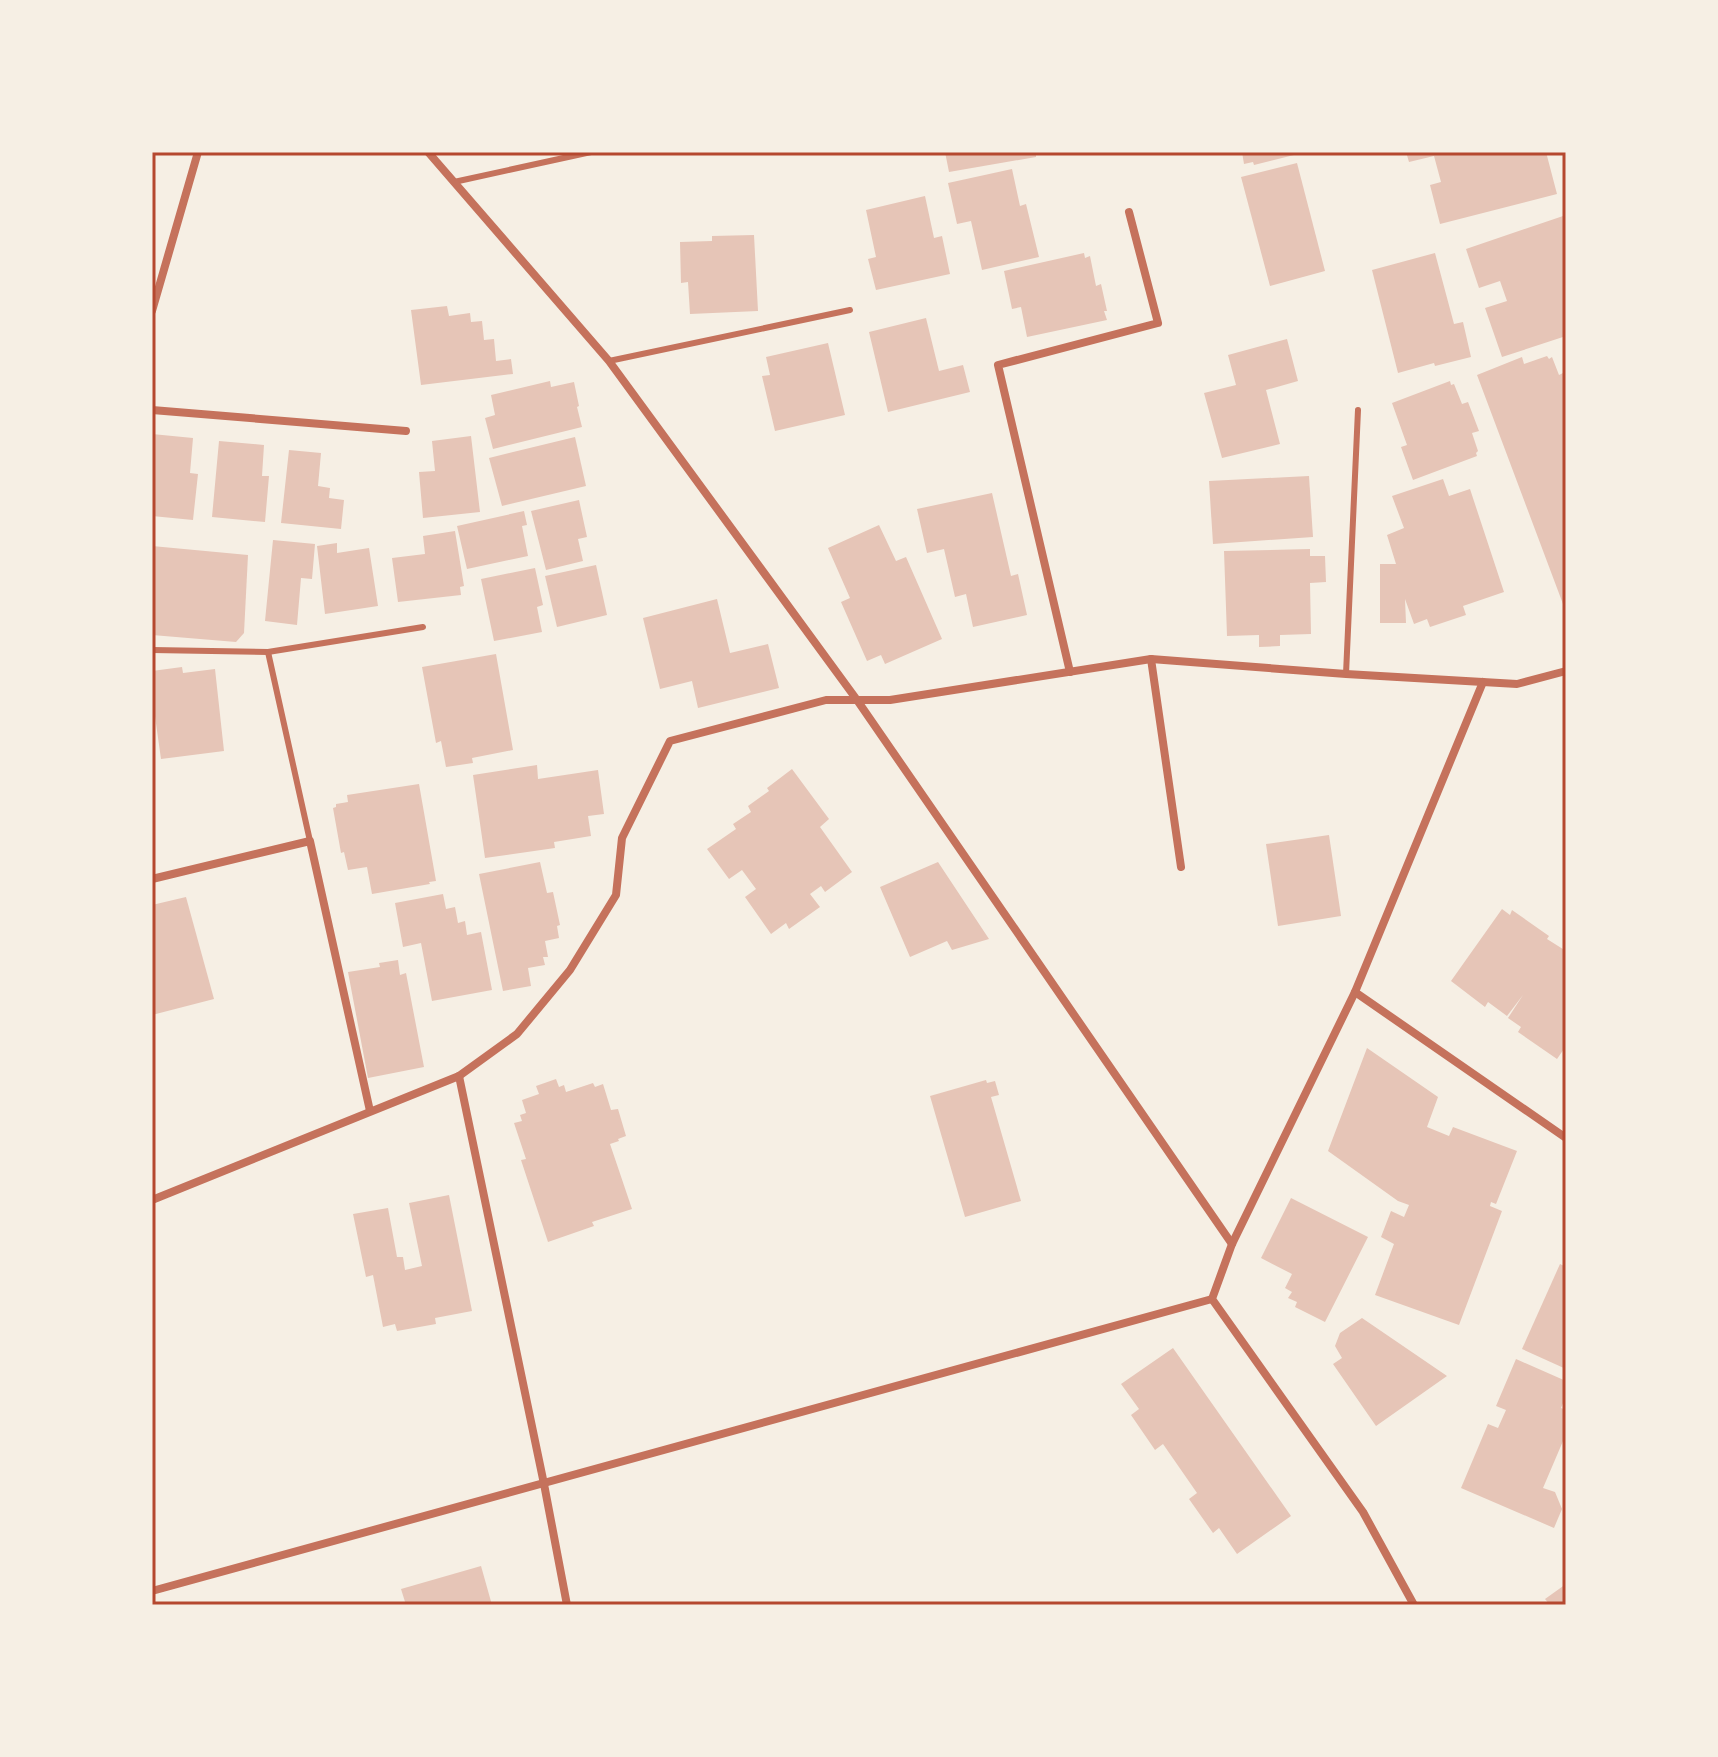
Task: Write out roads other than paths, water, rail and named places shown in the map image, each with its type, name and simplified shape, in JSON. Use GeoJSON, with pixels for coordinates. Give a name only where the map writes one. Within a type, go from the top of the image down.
{"type":"FeatureCollection","features":[{"type":"Feature","properties":{"kind":"street"},"geometry":{"type":"LineString","coordinates":[[152,311],[198,152]]}},
{"type":"Feature","properties":{"kind":"street"},"geometry":{"type":"LineString","coordinates":[[428,152],[609,361],[857,700],[1232,1244]]}},
{"type":"Feature","properties":{"kind":"street"},"geometry":{"type":"LineString","coordinates":[[1070,672],[998,365],[1158,323],[1129,212]]}},
{"type":"Feature","properties":{"kind":"street"},"geometry":{"type":"LineString","coordinates":[[152,410],[406,431]]}},
{"type":"Feature","properties":{"kind":"street"},"geometry":{"type":"LineString","coordinates":[[1151,659],[1181,867]]}},
{"type":"Feature","properties":{"kind":"street"},"geometry":{"type":"LineString","coordinates":[[152,1200],[459,1076],[517,1034],[570,970],[616,895],[622,838],[670,741],[826,700],[890,700],[1151,659],[1517,684],[1566,671]]}},
{"type":"Feature","properties":{"kind":"street"},"geometry":{"type":"LineString","coordinates":[[1212,1299],[1232,1244],[1355,992],[1483,682]]}},
{"type":"Feature","properties":{"kind":"street"},"geometry":{"type":"LineString","coordinates":[[152,879],[310,841],[370,1111]]}},
{"type":"Feature","properties":{"kind":"street"},"geometry":{"type":"LineString","coordinates":[[1355,992],[1566,1138]]}},
{"type":"Feature","properties":{"kind":"street"},"geometry":{"type":"LineString","coordinates":[[459,1076],[567,1605]]}},
{"type":"Feature","properties":{"kind":"street"},"geometry":{"type":"LineString","coordinates":[[152,1591],[1212,1299]]}},
{"type":"Feature","properties":{"kind":"street"},"geometry":{"type":"LineString","coordinates":[[1212,1299],[1363,1512],[1414,1605]]}},
{"type":"Feature","properties":{"kind":"lane"},"geometry":{"type":"LineString","coordinates":[[454,182],[591,152]]}},
{"type":"Feature","properties":{"kind":"lane"},"geometry":{"type":"LineString","coordinates":[[609,361],[850,310]]}},
{"type":"Feature","properties":{"kind":"lane"},"geometry":{"type":"LineString","coordinates":[[1346,674],[1358,410]]}},
{"type":"Feature","properties":{"kind":"lane"},"geometry":{"type":"LineString","coordinates":[[152,650],[268,652],[423,627]]}},
{"type":"Feature","properties":{"kind":"lane"},"geometry":{"type":"LineString","coordinates":[[268,652],[310,841]]}}]}
